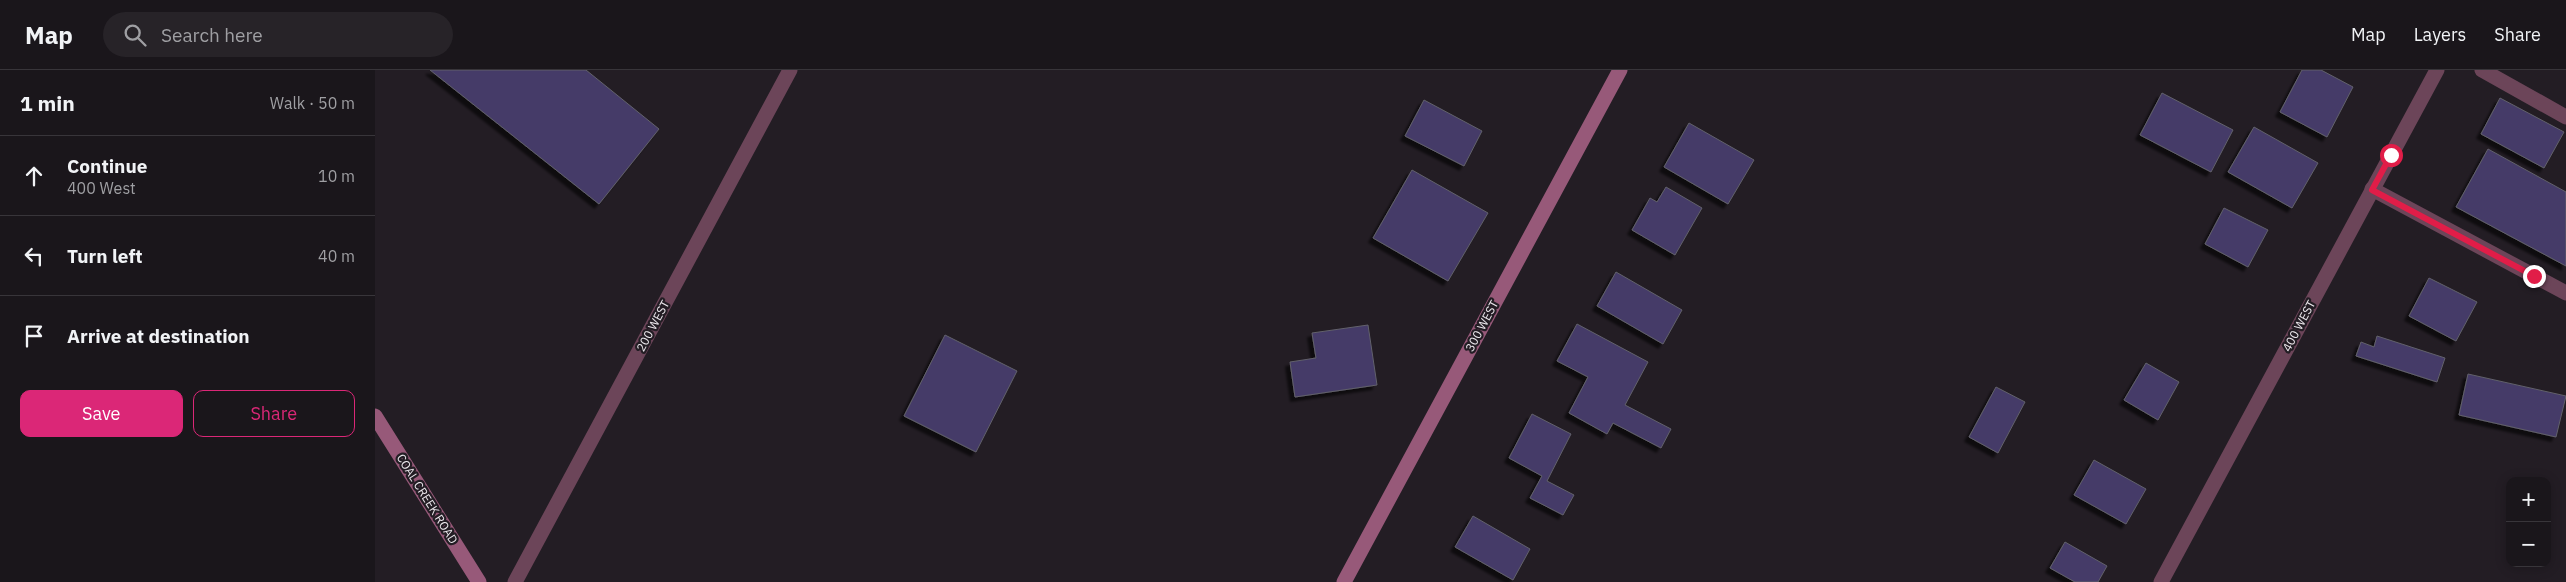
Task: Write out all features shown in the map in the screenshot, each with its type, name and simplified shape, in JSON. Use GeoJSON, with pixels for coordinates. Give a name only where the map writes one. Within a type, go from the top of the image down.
{"type":"FeatureCollection","features":[{"type":"Feature","properties":{"kind":"street","name":"200 WEST"},"geometry":{"type":"LineString","coordinates":[[515,582],[790,70]]}},
{"type":"Feature","properties":{"kind":"street","name":"300 WEST"},"geometry":{"type":"LineString","coordinates":[[1344,582],[1620,70]]}},
{"type":"Feature","properties":{"kind":"street","name":"400 WEST"},"geometry":{"type":"LineString","coordinates":[[2161,582],[2437,70]]}},
{"type":"Feature","properties":{"kind":"street"},"geometry":{"type":"LineString","coordinates":[[2482,70],[2566,118]]}},
{"type":"Feature","properties":{"kind":"street"},"geometry":{"type":"LineString","coordinates":[[2372,190],[2566,293]]}},
{"type":"Feature","properties":{"kind":"street","name":"COAL CREEK ROAD"},"geometry":{"type":"LineString","coordinates":[[375,416],[479,582]]}},
{"type":"Feature","properties":{"kind":"building"},"geometry":{"type":"Polygon","coordinates":[[[430,70],[586,70],[659,129],[599,204],[430,70]]]}},
{"type":"Feature","properties":{"kind":"building"},"geometry":{"type":"Polygon","coordinates":[[[2302,70],[2321,70],[2353,87],[2327,137],[2280,112],[2302,70]]]}},
{"type":"Feature","properties":{"kind":"building"},"geometry":{"type":"Polygon","coordinates":[[[2162,93],[2233,130],[2211,172],[2140,135],[2162,93]]]}},
{"type":"Feature","properties":{"kind":"building"},"geometry":{"type":"Polygon","coordinates":[[[2500,98],[2564,132],[2544,168],[2481,134],[2500,98]]]}},
{"type":"Feature","properties":{"kind":"building"},"geometry":{"type":"Polygon","coordinates":[[[1424,100],[1482,131],[1464,166],[1405,136],[1424,100]]]}},
{"type":"Feature","properties":{"kind":"building"},"geometry":{"type":"Polygon","coordinates":[[[1689,123],[1754,160],[1728,204],[1664,167],[1689,123]]]}},
{"type":"Feature","properties":{"kind":"building"},"geometry":{"type":"Polygon","coordinates":[[[2254,127],[2318,163],[2292,208],[2228,172],[2254,127]]]}},
{"type":"Feature","properties":{"kind":"building"},"geometry":{"type":"Polygon","coordinates":[[[2488,149],[2566,192],[2566,266],[2456,207],[2488,149]]]}},
{"type":"Feature","properties":{"kind":"building"},"geometry":{"type":"Polygon","coordinates":[[[1412,170],[1488,213],[1448,281],[1373,238],[1412,170]]]}},
{"type":"Feature","properties":{"kind":"building"},"geometry":{"type":"Polygon","coordinates":[[[1666,187],[1702,208],[1675,255],[1632,230],[1650,198],[1657,202],[1666,187]]]}},
{"type":"Feature","properties":{"kind":"building"},"geometry":{"type":"Polygon","coordinates":[[[2224,208],[2268,230],[2248,267],[2205,244],[2224,208]]]}},
{"type":"Feature","properties":{"kind":"building"},"geometry":{"type":"Polygon","coordinates":[[[1616,272],[1682,310],[1663,344],[1597,306],[1616,272]]]}},
{"type":"Feature","properties":{"kind":"building"},"geometry":{"type":"Polygon","coordinates":[[[2429,278],[2477,302],[2456,341],[2409,316],[2429,278]]]}},
{"type":"Feature","properties":{"kind":"building"},"geometry":{"type":"Polygon","coordinates":[[[1577,324],[1648,362],[1625,405],[1671,429],[1661,448],[1613,423],[1607,434],[1569,413],[1588,377],[1557,361],[1577,324]]]}},
{"type":"Feature","properties":{"kind":"building"},"geometry":{"type":"Polygon","coordinates":[[[1368,325],[1377,385],[1295,397],[1290,362],[1316,358],[1312,333],[1368,325]]]}},
{"type":"Feature","properties":{"kind":"building"},"geometry":{"type":"Polygon","coordinates":[[[945,335],[1017,371],[976,452],[904,416],[945,335]]]}},
{"type":"Feature","properties":{"kind":"building"},"geometry":{"type":"Polygon","coordinates":[[[2377,336],[2445,358],[2437,382],[2356,356],[2361,342],[2374,347],[2377,336]]]}},
{"type":"Feature","properties":{"kind":"building"},"geometry":{"type":"Polygon","coordinates":[[[2146,363],[2179,382],[2158,420],[2124,400],[2146,363]]]}},
{"type":"Feature","properties":{"kind":"building"},"geometry":{"type":"Polygon","coordinates":[[[2468,374],[2566,396],[2556,437],[2459,415],[2468,374]]]}},
{"type":"Feature","properties":{"kind":"building"},"geometry":{"type":"Polygon","coordinates":[[[1996,387],[2025,402],[1998,453],[1969,437],[1996,387]]]}},
{"type":"Feature","properties":{"kind":"building"},"geometry":{"type":"Polygon","coordinates":[[[1532,414],[1571,434],[1547,481],[1574,495],[1563,515],[1530,498],[1542,476],[1509,458],[1532,414]]]}},
{"type":"Feature","properties":{"kind":"building"},"geometry":{"type":"Polygon","coordinates":[[[2094,460],[2146,489],[2126,524],[2074,495],[2094,460]]]}},
{"type":"Feature","properties":{"kind":"building"},"geometry":{"type":"Polygon","coordinates":[[[1473,516],[1530,549],[1513,580],[1455,547],[1473,516]]]}},
{"type":"Feature","properties":{"kind":"building"},"geometry":{"type":"Polygon","coordinates":[[[2065,542],[2107,566],[2098,582],[2075,582],[2050,568],[2065,542]]]}},
{"type":"Feature","properties":{"kind":"route"},"geometry":{"type":"LineString","coordinates":[[2391,155],[2372,190],[2534,276]]}}]}
